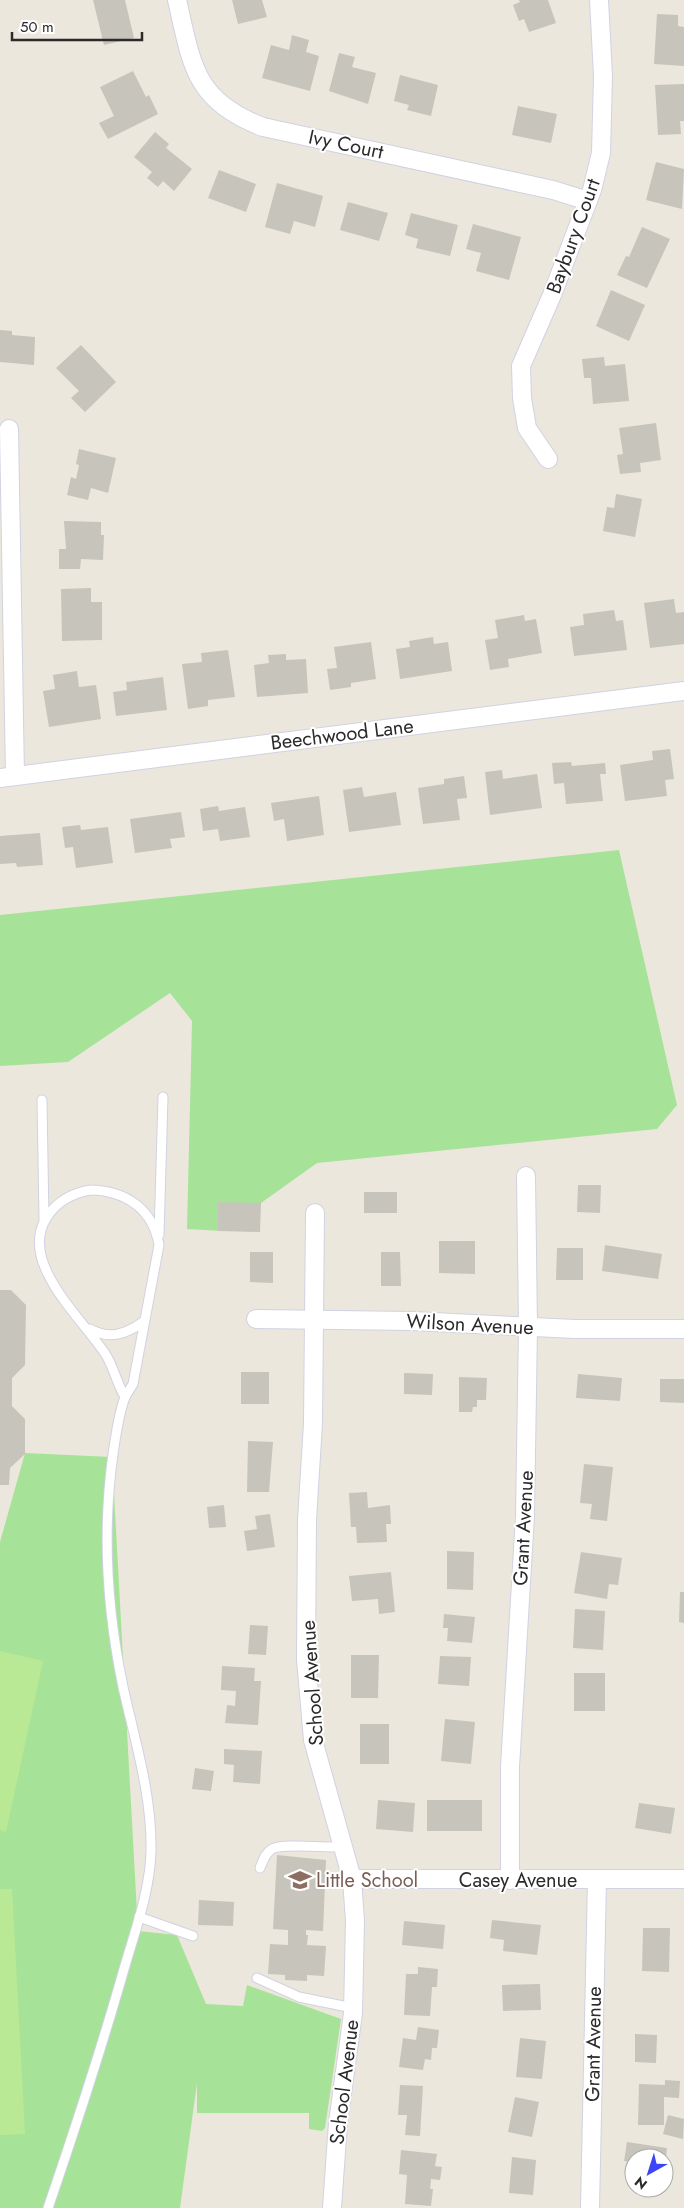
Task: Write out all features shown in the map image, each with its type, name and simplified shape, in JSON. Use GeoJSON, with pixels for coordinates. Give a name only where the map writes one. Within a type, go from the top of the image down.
{"type":"FeatureCollection","features":[{"type":"Feature","properties":{"kind":"street","name":"Ivy Court"},"geometry":{"type":"LineString","coordinates":[[177,0],[190,54],[204,88],[226,109],[241,118],[263,127],[544,188],[588,201]]}},
{"type":"Feature","properties":{"kind":"street","name":"Baybury Court"},"geometry":{"type":"LineString","coordinates":[[548,459],[527,428],[522,398],[521,366],[552,295],[588,201],[601,153],[603,76],[599,0]]}},
{"type":"Feature","properties":{"kind":"street"},"geometry":{"type":"LineString","coordinates":[[7,777],[9,429]]}},
{"type":"Feature","properties":{"kind":"street","name":"Beechwood Lane"},"geometry":{"type":"LineString","coordinates":[[7,777],[684,691]]}},
{"type":"Feature","properties":{"kind":"street","name":"Grant Avenue"},"geometry":{"type":"LineString","coordinates":[[510,1880],[510,1768],[525,1516],[528,1327],[526,1176]]}},
{"type":"Feature","properties":{"kind":"street","name":"School Avenue"},"geometry":{"type":"LineString","coordinates":[[315,1213],[314,1423],[307,1520],[306,1659],[313,1740],[352,1879],[354,1921],[353,2008],[338,2123],[332,2208]]}},
{"type":"Feature","properties":{"kind":"street","name":"Wilson Avenue"},"geometry":{"type":"LineString","coordinates":[[256,1319],[412,1321],[575,1329],[684,1328]]}},
{"type":"Feature","properties":{"kind":"street","name":"Casey Avenue"},"geometry":{"type":"LineString","coordinates":[[352,1879],[684,1879]]}},
{"type":"Feature","properties":{"kind":"street","name":"Grant Avenue"},"geometry":{"type":"LineString","coordinates":[[590,2208],[597,1880]]}},
{"type":"Feature","properties":{"kind":"lane"},"geometry":{"type":"LineString","coordinates":[[48,2208],[95,2071],[139,1917],[147,1885],[151,1853],[150,1820],[113,1634],[108,1579],[107,1520],[110,1472],[118,1416],[124,1397],[133,1384],[143,1322],[159,1245],[163,1097]]}},
{"type":"Feature","properties":{"kind":"lane"},"geometry":{"type":"LineString","coordinates":[[42,1100],[44,1220],[39,1243],[43,1267],[48,1277],[88,1328],[108,1358],[117,1384],[124,1397]]}},
{"type":"Feature","properties":{"kind":"lane"},"geometry":{"type":"LineString","coordinates":[[44,1220],[51,1210],[70,1196],[81,1192],[105,1191],[127,1198],[146,1212],[157,1233],[159,1245]]}},
{"type":"Feature","properties":{"kind":"lane"},"geometry":{"type":"LineString","coordinates":[[88,1328],[98,1334],[119,1335],[129,1332],[143,1322]]}},
{"type":"Feature","properties":{"kind":"lane"},"geometry":{"type":"LineString","coordinates":[[260,1868],[264,1857],[272,1849],[284,1846],[342,1847]]}},
{"type":"Feature","properties":{"kind":"lane"},"geometry":{"type":"LineString","coordinates":[[139,1917],[193,1936]]}},
{"type":"Feature","properties":{"kind":"lane"},"geometry":{"type":"LineString","coordinates":[[257,1978],[299,1997],[353,2008]]}},
{"type":"Feature","properties":{"kind":"green space"},"geometry":{"type":"Polygon","coordinates":[[[619,850],[677,1105],[657,1129],[317,1163],[222,1231],[187,1229],[192,1021],[170,993],[68,1062],[0,1066],[0,915],[619,850]]]}},
{"type":"Feature","properties":{"kind":"green space"},"geometry":{"type":"Polygon","coordinates":[[[25,1453],[112,1457],[138,1931],[177,1935],[206,2004],[243,2006],[247,1985],[341,2019],[325,2128],[322,2131],[309,2129],[309,2113],[197,2113],[197,2083],[180,2208],[0,2208],[0,1542],[25,1453]]]}},
{"type":"Feature","properties":{"kind":"green space"},"geometry":{"type":"Polygon","coordinates":[[[0,1651],[43,1661],[6,1832],[0,1830],[0,1651]]]}},
{"type":"Feature","properties":{"kind":"green space"},"geometry":{"type":"Polygon","coordinates":[[[0,1889],[12,1889],[25,2134],[0,2135],[0,1889]]]}},
{"type":"Feature","properties":{"kind":"building"},"geometry":{"type":"Polygon","coordinates":[[[93,0],[125,0],[134,38],[104,45],[93,0]]]}},
{"type":"Feature","properties":{"kind":"building"},"geometry":{"type":"Polygon","coordinates":[[[232,0],[262,0],[267,17],[238,24],[232,0]]]}},
{"type":"Feature","properties":{"kind":"building"},"geometry":{"type":"Polygon","coordinates":[[[519,0],[548,0],[556,23],[529,32],[524,19],[519,21],[513,5],[520,2],[519,0]]]}},
{"type":"Feature","properties":{"kind":"building"},"geometry":{"type":"Polygon","coordinates":[[[657,14],[678,15],[678,26],[684,27],[684,66],[654,64],[657,14]]]}},
{"type":"Feature","properties":{"kind":"building"},"geometry":{"type":"Polygon","coordinates":[[[292,35],[309,40],[306,52],[319,56],[310,91],[262,78],[271,45],[289,50],[292,35]]]}},
{"type":"Feature","properties":{"kind":"building"},"geometry":{"type":"Polygon","coordinates":[[[339,53],[355,57],[352,67],[376,73],[368,104],[329,91],[339,53]]]}},
{"type":"Feature","properties":{"kind":"building"},"geometry":{"type":"Polygon","coordinates":[[[133,71],[146,97],[149,95],[158,114],[108,139],[99,123],[114,116],[100,87],[133,71]]]}},
{"type":"Feature","properties":{"kind":"building"},"geometry":{"type":"Polygon","coordinates":[[[400,75],[438,85],[431,116],[407,110],[409,105],[394,101],[400,75]]]}},
{"type":"Feature","properties":{"kind":"building"},"geometry":{"type":"Polygon","coordinates":[[[684,84],[684,121],[680,121],[681,134],[658,135],[655,85],[684,84]]]}},
{"type":"Feature","properties":{"kind":"building"},"geometry":{"type":"Polygon","coordinates":[[[518,106],[557,114],[551,143],[512,135],[518,106]]]}},
{"type":"Feature","properties":{"kind":"building"},"geometry":{"type":"Polygon","coordinates":[[[155,132],[169,144],[166,148],[192,169],[174,191],[163,181],[158,187],[147,178],[152,172],[134,157],[155,132]]]}},
{"type":"Feature","properties":{"kind":"building"},"geometry":{"type":"Polygon","coordinates":[[[656,162],[684,169],[682,209],[646,200],[656,162]]]}},
{"type":"Feature","properties":{"kind":"building"},"geometry":{"type":"Polygon","coordinates":[[[219,170],[256,184],[246,212],[208,198],[219,170]]]}},
{"type":"Feature","properties":{"kind":"building"},"geometry":{"type":"Polygon","coordinates":[[[277,183],[323,196],[315,227],[294,221],[290,234],[265,227],[277,183]]]}},
{"type":"Feature","properties":{"kind":"building"},"geometry":{"type":"Polygon","coordinates":[[[348,202],[388,213],[379,241],[340,230],[348,202]]]}},
{"type":"Feature","properties":{"kind":"building"},"geometry":{"type":"Polygon","coordinates":[[[411,213],[458,225],[450,256],[416,248],[418,239],[405,235],[411,213]]]}},
{"type":"Feature","properties":{"kind":"building"},"geometry":{"type":"Polygon","coordinates":[[[473,224],[521,237],[509,280],[476,271],[481,253],[466,249],[473,224]]]}},
{"type":"Feature","properties":{"kind":"building"},"geometry":{"type":"Polygon","coordinates":[[[642,227],[670,239],[647,288],[617,275],[626,256],[629,257],[642,227]]]}},
{"type":"Feature","properties":{"kind":"building"},"geometry":{"type":"Polygon","coordinates":[[[611,290],[645,305],[629,341],[596,326],[611,290]]]}},
{"type":"Feature","properties":{"kind":"building"},"geometry":{"type":"Polygon","coordinates":[[[0,330],[12,331],[12,335],[35,337],[34,365],[0,362],[0,330]]]}},
{"type":"Feature","properties":{"kind":"building"},"geometry":{"type":"Polygon","coordinates":[[[81,345],[116,382],[85,412],[71,398],[79,391],[56,368],[81,345]]]}},
{"type":"Feature","properties":{"kind":"building"},"geometry":{"type":"Polygon","coordinates":[[[604,357],[605,366],[625,364],[629,401],[593,404],[591,378],[584,378],[582,359],[604,357]]]}},
{"type":"Feature","properties":{"kind":"building"},"geometry":{"type":"Polygon","coordinates":[[[656,423],[661,460],[640,463],[641,472],[620,474],[617,455],[623,454],[619,428],[656,423]]]}},
{"type":"Feature","properties":{"kind":"building"},"geometry":{"type":"Polygon","coordinates":[[[79,449],[116,458],[108,493],[91,488],[88,500],[67,495],[71,477],[76,479],[79,465],[76,464],[79,449]]]}},
{"type":"Feature","properties":{"kind":"building"},"geometry":{"type":"Polygon","coordinates":[[[616,494],[642,499],[635,537],[603,531],[607,507],[614,508],[616,494]]]}},
{"type":"Feature","properties":{"kind":"building"},"geometry":{"type":"Polygon","coordinates":[[[64,521],[101,522],[101,535],[104,535],[103,560],[81,559],[80,569],[59,569],[59,549],[66,549],[64,521]]]}},
{"type":"Feature","properties":{"kind":"building"},"geometry":{"type":"Polygon","coordinates":[[[91,588],[91,602],[102,602],[102,640],[62,641],[61,589],[91,588]]]}},
{"type":"Feature","properties":{"kind":"building"},"geometry":{"type":"Polygon","coordinates":[[[674,599],[676,613],[684,612],[684,644],[650,648],[644,603],[674,599]]]}},
{"type":"Feature","properties":{"kind":"building"},"geometry":{"type":"Polygon","coordinates":[[[614,610],[616,621],[623,620],[627,650],[574,656],[570,627],[584,625],[583,614],[614,610]]]}},
{"type":"Feature","properties":{"kind":"building"},"geometry":{"type":"Polygon","coordinates":[[[524,615],[525,621],[536,619],[542,653],[508,659],[509,667],[490,670],[485,640],[498,638],[495,620],[524,615]]]}},
{"type":"Feature","properties":{"kind":"building"},"geometry":{"type":"Polygon","coordinates":[[[433,637],[434,644],[448,642],[452,671],[400,679],[396,649],[410,647],[409,641],[433,637]]]}},
{"type":"Feature","properties":{"kind":"building"},"geometry":{"type":"Polygon","coordinates":[[[371,642],[376,679],[351,683],[351,687],[330,690],[327,669],[337,668],[334,647],[371,642]]]}},
{"type":"Feature","properties":{"kind":"building"},"geometry":{"type":"Polygon","coordinates":[[[228,650],[235,697],[208,700],[208,706],[188,709],[182,664],[202,662],[201,653],[228,650]]]}},
{"type":"Feature","properties":{"kind":"building"},"geometry":{"type":"Polygon","coordinates":[[[286,654],[286,660],[306,659],[308,693],[257,697],[254,665],[269,663],[268,655],[286,654]]]}},
{"type":"Feature","properties":{"kind":"building"},"geometry":{"type":"Polygon","coordinates":[[[77,671],[79,687],[96,685],[101,719],[49,727],[43,691],[55,689],[53,675],[77,671]]]}},
{"type":"Feature","properties":{"kind":"building"},"geometry":{"type":"Polygon","coordinates":[[[163,677],[167,710],[116,716],[113,692],[127,690],[126,682],[163,677]]]}},
{"type":"Feature","properties":{"kind":"building"},"geometry":{"type":"Polygon","coordinates":[[[670,749],[674,779],[665,780],[667,796],[625,801],[620,765],[653,760],[652,751],[670,749]]]}},
{"type":"Feature","properties":{"kind":"building"},"geometry":{"type":"Polygon","coordinates":[[[571,762],[572,766],[605,763],[606,774],[600,774],[603,801],[566,804],[564,783],[554,784],[552,763],[571,762]]]}},
{"type":"Feature","properties":{"kind":"building"},"geometry":{"type":"Polygon","coordinates":[[[502,770],[503,779],[537,774],[542,808],[490,815],[485,772],[502,770]]]}},
{"type":"Feature","properties":{"kind":"building"},"geometry":{"type":"Polygon","coordinates":[[[464,776],[467,798],[457,799],[460,820],[423,824],[418,788],[444,784],[444,779],[464,776]]]}},
{"type":"Feature","properties":{"kind":"building"},"geometry":{"type":"Polygon","coordinates":[[[362,787],[364,797],[396,792],[401,825],[349,832],[343,790],[362,787]]]}},
{"type":"Feature","properties":{"kind":"building"},"geometry":{"type":"Polygon","coordinates":[[[319,796],[324,835],[287,841],[284,819],[274,821],[271,803],[319,796]]]}},
{"type":"Feature","properties":{"kind":"building"},"geometry":{"type":"Polygon","coordinates":[[[218,806],[219,811],[245,807],[250,837],[220,841],[218,829],[203,831],[200,809],[218,806]]]}},
{"type":"Feature","properties":{"kind":"building"},"geometry":{"type":"Polygon","coordinates":[[[181,812],[185,837],[170,839],[172,848],[135,853],[130,819],[181,812]]]}},
{"type":"Feature","properties":{"kind":"building"},"geometry":{"type":"Polygon","coordinates":[[[80,825],[81,830],[108,827],[113,863],[76,868],[73,847],[65,848],[62,827],[80,825]]]}},
{"type":"Feature","properties":{"kind":"building"},"geometry":{"type":"Polygon","coordinates":[[[40,833],[43,865],[17,867],[16,863],[0,864],[0,836],[40,833]]]}},
{"type":"Feature","properties":{"kind":"building"},"geometry":{"type":"Polygon","coordinates":[[[578,1185],[601,1185],[600,1213],[577,1212],[578,1185]]]}},
{"type":"Feature","properties":{"kind":"building"},"geometry":{"type":"Polygon","coordinates":[[[364,1192],[397,1192],[397,1213],[364,1213],[364,1192]]]}},
{"type":"Feature","properties":{"kind":"building"},"geometry":{"type":"Polygon","coordinates":[[[218,1202],[261,1203],[260,1232],[218,1231],[218,1202]]]}},
{"type":"Feature","properties":{"kind":"building"},"geometry":{"type":"Polygon","coordinates":[[[439,1241],[475,1241],[475,1274],[439,1273],[439,1241]]]}},
{"type":"Feature","properties":{"kind":"building"},"geometry":{"type":"Polygon","coordinates":[[[605,1245],[662,1254],[658,1279],[602,1271],[605,1245]]]}},
{"type":"Feature","properties":{"kind":"building"},"geometry":{"type":"Polygon","coordinates":[[[557,1248],[583,1248],[583,1280],[556,1280],[557,1248]]]}},
{"type":"Feature","properties":{"kind":"building"},"geometry":{"type":"Polygon","coordinates":[[[250,1252],[273,1252],[273,1283],[250,1282],[250,1252]]]}},
{"type":"Feature","properties":{"kind":"building"},"geometry":{"type":"Polygon","coordinates":[[[381,1252],[400,1252],[401,1286],[381,1286],[381,1252]]]}},
{"type":"Feature","properties":{"kind":"building"},"geometry":{"type":"Polygon","coordinates":[[[0,1290],[11,1290],[26,1305],[25,1365],[12,1378],[12,1406],[25,1419],[25,1454],[10,1468],[9,1485],[0,1485],[0,1290]]]}},
{"type":"Feature","properties":{"kind":"building"},"geometry":{"type":"Polygon","coordinates":[[[241,1372],[269,1372],[269,1404],[241,1404],[241,1372]]]}},
{"type":"Feature","properties":{"kind":"building"},"geometry":{"type":"Polygon","coordinates":[[[404,1373],[433,1374],[432,1395],[404,1394],[404,1373]]]}},
{"type":"Feature","properties":{"kind":"building"},"geometry":{"type":"Polygon","coordinates":[[[578,1374],[622,1378],[620,1401],[576,1398],[578,1374]]]}},
{"type":"Feature","properties":{"kind":"building"},"geometry":{"type":"Polygon","coordinates":[[[459,1377],[487,1378],[486,1400],[477,1400],[477,1407],[473,1407],[472,1412],[459,1412],[459,1377]]]}},
{"type":"Feature","properties":{"kind":"building"},"geometry":{"type":"Polygon","coordinates":[[[660,1379],[684,1379],[684,1403],[660,1402],[660,1379]]]}},
{"type":"Feature","properties":{"kind":"building"},"geometry":{"type":"Polygon","coordinates":[[[248,1441],[273,1442],[269,1492],[247,1492],[248,1441]]]}},
{"type":"Feature","properties":{"kind":"building"},"geometry":{"type":"Polygon","coordinates":[[[584,1464],[613,1467],[607,1521],[590,1519],[592,1504],[580,1503],[584,1464]]]}},
{"type":"Feature","properties":{"kind":"building"},"geometry":{"type":"Polygon","coordinates":[[[367,1492],[368,1508],[390,1505],[391,1524],[386,1524],[387,1542],[357,1543],[356,1527],[351,1527],[349,1493],[367,1492]]]}},
{"type":"Feature","properties":{"kind":"building"},"geometry":{"type":"Polygon","coordinates":[[[224,1505],[226,1527],[209,1528],[207,1507],[224,1505]]]}},
{"type":"Feature","properties":{"kind":"building"},"geometry":{"type":"Polygon","coordinates":[[[270,1514],[275,1547],[247,1551],[244,1531],[257,1529],[255,1516],[270,1514]]]}},
{"type":"Feature","properties":{"kind":"building"},"geometry":{"type":"Polygon","coordinates":[[[447,1551],[474,1552],[473,1590],[447,1589],[447,1551]]]}},
{"type":"Feature","properties":{"kind":"building"},"geometry":{"type":"Polygon","coordinates":[[[581,1552],[622,1558],[618,1585],[609,1584],[607,1599],[574,1593],[581,1552]]]}},
{"type":"Feature","properties":{"kind":"building"},"geometry":{"type":"Polygon","coordinates":[[[391,1572],[395,1612],[379,1614],[378,1599],[352,1601],[349,1576],[391,1572]]]}},
{"type":"Feature","properties":{"kind":"building"},"geometry":{"type":"Polygon","coordinates":[[[680,1592],[684,1592],[684,1623],[679,1622],[680,1592]]]}},
{"type":"Feature","properties":{"kind":"building"},"geometry":{"type":"Polygon","coordinates":[[[575,1609],[605,1611],[603,1650],[573,1648],[575,1609]]]}},
{"type":"Feature","properties":{"kind":"building"},"geometry":{"type":"Polygon","coordinates":[[[444,1614],[475,1617],[472,1643],[447,1641],[448,1628],[443,1628],[444,1614]]]}},
{"type":"Feature","properties":{"kind":"building"},"geometry":{"type":"Polygon","coordinates":[[[250,1625],[268,1626],[266,1655],[248,1654],[250,1625]]]}},
{"type":"Feature","properties":{"kind":"building"},"geometry":{"type":"Polygon","coordinates":[[[351,1655],[379,1655],[378,1698],[351,1698],[351,1655]]]}},
{"type":"Feature","properties":{"kind":"building"},"geometry":{"type":"Polygon","coordinates":[[[440,1656],[471,1657],[469,1686],[438,1684],[440,1656]]]}},
{"type":"Feature","properties":{"kind":"building"},"geometry":{"type":"Polygon","coordinates":[[[222,1666],[255,1668],[254,1681],[261,1681],[258,1725],[225,1723],[227,1705],[235,1706],[236,1691],[221,1690],[222,1666]]]}},
{"type":"Feature","properties":{"kind":"building"},"geometry":{"type":"Polygon","coordinates":[[[574,1673],[605,1673],[605,1711],[574,1711],[574,1673]]]}},
{"type":"Feature","properties":{"kind":"building"},"geometry":{"type":"Polygon","coordinates":[[[445,1719],[475,1722],[471,1764],[441,1761],[445,1719]]]}},
{"type":"Feature","properties":{"kind":"building"},"geometry":{"type":"Polygon","coordinates":[[[360,1724],[389,1724],[389,1764],[360,1764],[360,1724]]]}},
{"type":"Feature","properties":{"kind":"building"},"geometry":{"type":"Polygon","coordinates":[[[224,1749],[262,1751],[260,1784],[233,1782],[234,1765],[224,1764],[224,1749]]]}},
{"type":"Feature","properties":{"kind":"building"},"geometry":{"type":"Polygon","coordinates":[[[195,1768],[214,1771],[211,1791],[192,1789],[195,1768]]]}},
{"type":"Feature","properties":{"kind":"building"},"geometry":{"type":"Polygon","coordinates":[[[378,1800],[415,1803],[413,1832],[376,1829],[378,1800]]]}},
{"type":"Feature","properties":{"kind":"building"},"geometry":{"type":"Polygon","coordinates":[[[427,1800],[482,1800],[482,1831],[427,1831],[427,1800]]]}},
{"type":"Feature","properties":{"kind":"building"},"geometry":{"type":"Polygon","coordinates":[[[639,1803],[675,1808],[671,1834],[635,1828],[639,1803]]]}},
{"type":"Feature","properties":{"kind":"building"},"geometry":{"type":"Polygon","coordinates":[[[277,1855],[326,1860],[323,1931],[306,1930],[306,1935],[308,1935],[307,1945],[326,1946],[324,1976],[307,1975],[307,1981],[285,1980],[285,1975],[268,1974],[270,1944],[288,1945],[288,1930],[273,1929],[277,1855]]]}},
{"type":"Feature","properties":{"kind":"building"},"geometry":{"type":"Polygon","coordinates":[[[199,1900],[234,1902],[233,1926],[198,1925],[199,1900]]]}},
{"type":"Feature","properties":{"kind":"building"},"geometry":{"type":"Polygon","coordinates":[[[492,1920],[541,1925],[537,1955],[503,1951],[504,1940],[490,1938],[492,1920]]]}},
{"type":"Feature","properties":{"kind":"building"},"geometry":{"type":"Polygon","coordinates":[[[404,1921],[445,1925],[443,1949],[402,1945],[404,1921]]]}},
{"type":"Feature","properties":{"kind":"building"},"geometry":{"type":"Polygon","coordinates":[[[643,1928],[670,1928],[669,1972],[642,1971],[643,1928]]]}},
{"type":"Feature","properties":{"kind":"building"},"geometry":{"type":"Polygon","coordinates":[[[418,1967],[438,1969],[437,1987],[432,1987],[430,2016],[404,2015],[406,1974],[418,1974],[418,1967]]]}},
{"type":"Feature","properties":{"kind":"building"},"geometry":{"type":"Polygon","coordinates":[[[540,1984],[541,2010],[503,2011],[502,1985],[540,1984]]]}},
{"type":"Feature","properties":{"kind":"building"},"geometry":{"type":"Polygon","coordinates":[[[418,2027],[439,2030],[437,2048],[432,2048],[431,2060],[425,2059],[423,2070],[399,2067],[403,2038],[416,2040],[418,2027]]]}},
{"type":"Feature","properties":{"kind":"building"},"geometry":{"type":"Polygon","coordinates":[[[635,2034],[657,2035],[656,2063],[635,2062],[635,2034]]]}},
{"type":"Feature","properties":{"kind":"building"},"geometry":{"type":"Polygon","coordinates":[[[520,2038],[546,2041],[542,2079],[516,2077],[520,2038]]]}},
{"type":"Feature","properties":{"kind":"building"},"geometry":{"type":"Polygon","coordinates":[[[665,2080],[680,2081],[679,2098],[664,2097],[664,2125],[638,2125],[639,2084],[665,2085],[665,2080]]]}},
{"type":"Feature","properties":{"kind":"building"},"geometry":{"type":"Polygon","coordinates":[[[400,2085],[423,2086],[420,2136],[405,2135],[407,2115],[398,2115],[400,2085]]]}},
{"type":"Feature","properties":{"kind":"building"},"geometry":{"type":"Polygon","coordinates":[[[515,2097],[539,2102],[532,2137],[508,2132],[515,2097]]]}},
{"type":"Feature","properties":{"kind":"building"},"geometry":{"type":"Polygon","coordinates":[[[668,2115],[684,2119],[683,2139],[663,2134],[668,2115]]]}},
{"type":"Feature","properties":{"kind":"building"},"geometry":{"type":"Polygon","coordinates":[[[627,2142],[667,2148],[626,2148],[627,2142]]]}},
{"type":"Feature","properties":{"kind":"building"},"geometry":{"type":"Polygon","coordinates":[[[401,2150],[437,2154],[435,2166],[442,2167],[440,2180],[431,2179],[430,2189],[433,2189],[431,2206],[405,2204],[407,2175],[399,2174],[401,2150]]]}},
{"type":"Feature","properties":{"kind":"building"},"geometry":{"type":"Polygon","coordinates":[[[512,2157],[536,2160],[533,2195],[509,2193],[512,2157]]]}},
{"type":"Feature","properties":{"kind":"place","name":"Little School"},"geometry":{"type":"Point","coordinates":[300,1880]}}]}
